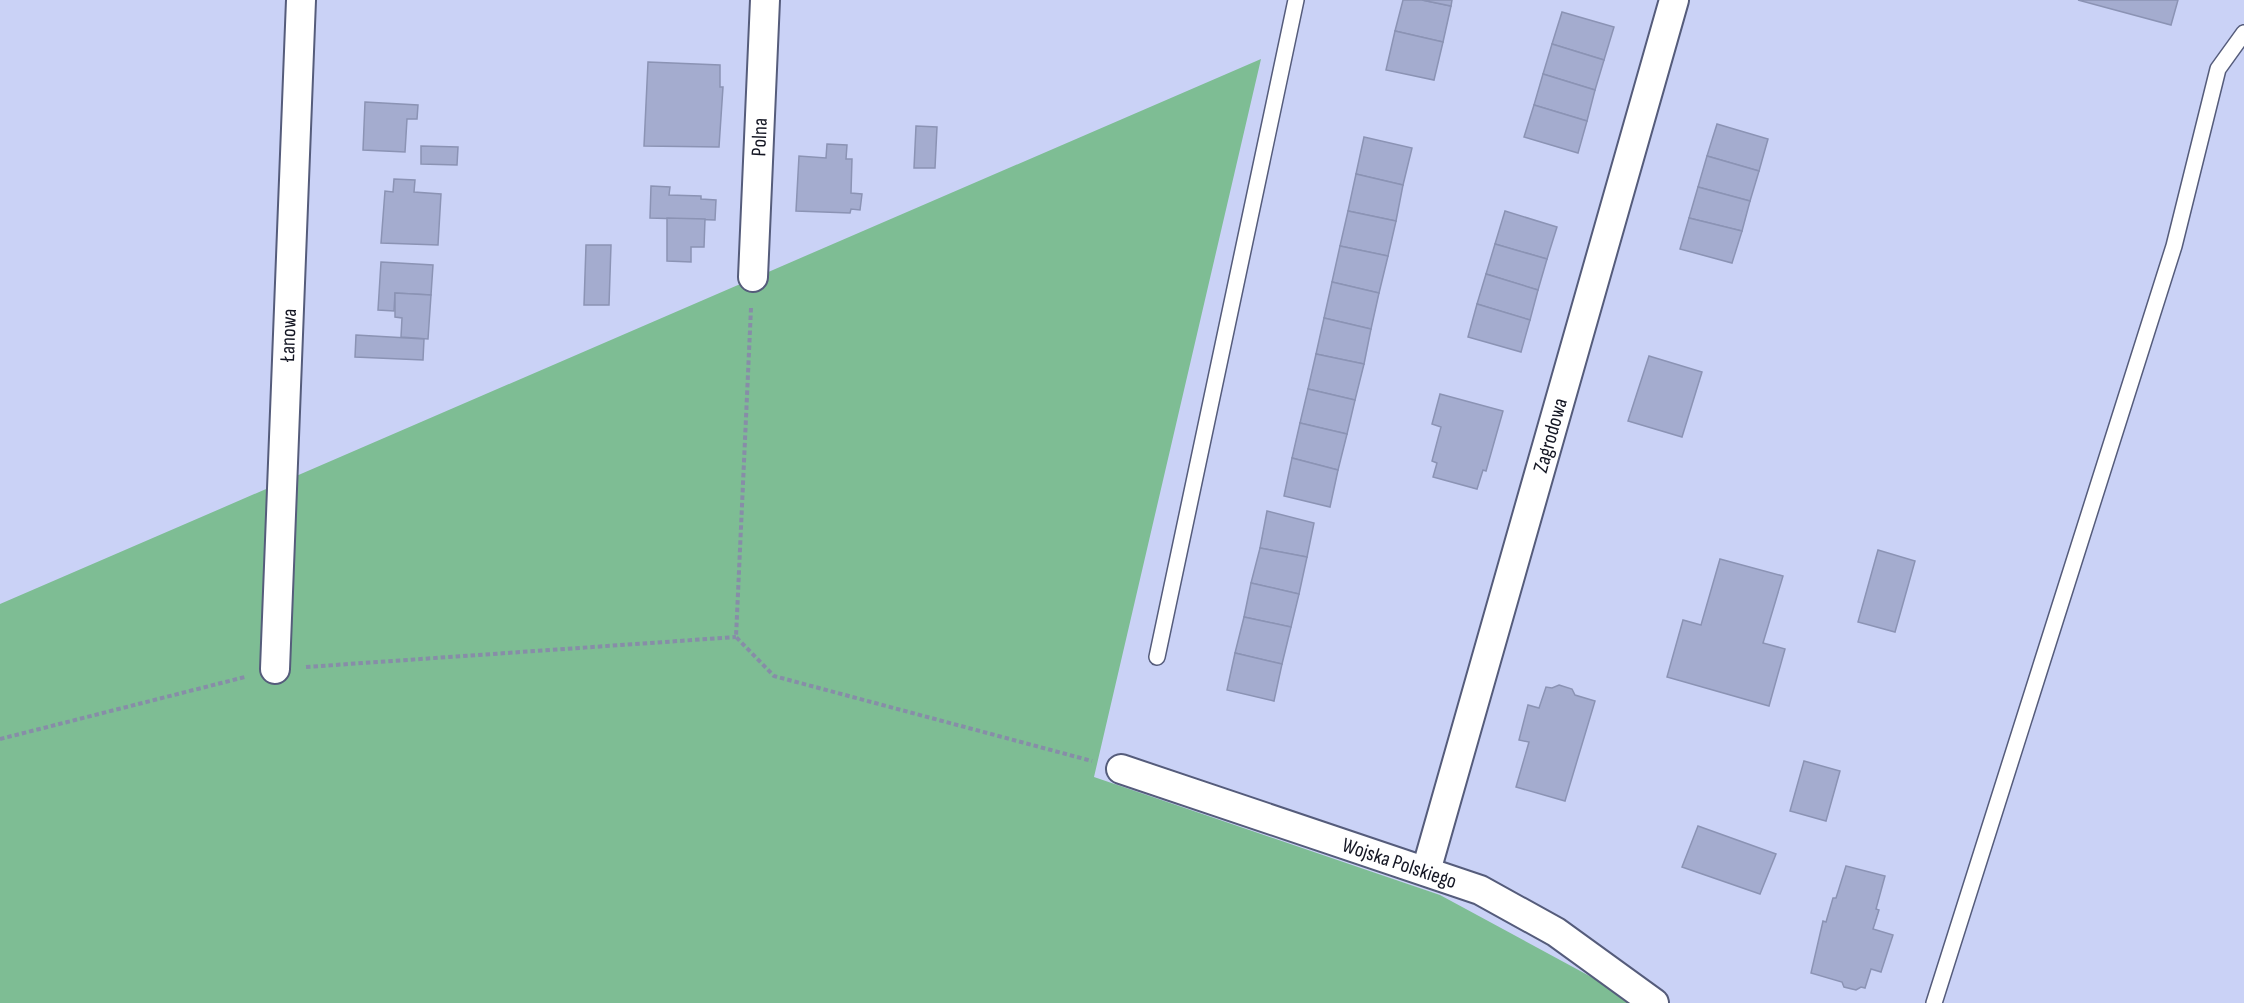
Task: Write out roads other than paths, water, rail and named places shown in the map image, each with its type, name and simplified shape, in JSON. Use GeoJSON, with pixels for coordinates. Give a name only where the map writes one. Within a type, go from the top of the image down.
{"type":"FeatureCollection","features":[{"type":"Feature","properties":{"kind":"street","name":"Łanowa"},"geometry":{"type":"LineString","coordinates":[[275,669],[301,0]]}},
{"type":"Feature","properties":{"kind":"street","name":"Polna"},"geometry":{"type":"LineString","coordinates":[[753,277],[765,0]]}},
{"type":"Feature","properties":{"kind":"street","name":"Zagrodowa"},"geometry":{"type":"LineString","coordinates":[[1426,871],[1674,0]]}},
{"type":"Feature","properties":{"kind":"street","name":"Wojska Polskiego"},"geometry":{"type":"LineString","coordinates":[[1121,769],[1480,890],[1556,932],[1654,1003]]}},
{"type":"Feature","properties":{"kind":"lane"},"geometry":{"type":"LineString","coordinates":[[1156,657],[1296,0]]}},
{"type":"Feature","properties":{"kind":"lane"},"geometry":{"type":"LineString","coordinates":[[1934,1003],[2174,246],[2218,69],[2244,33]]}}]}
